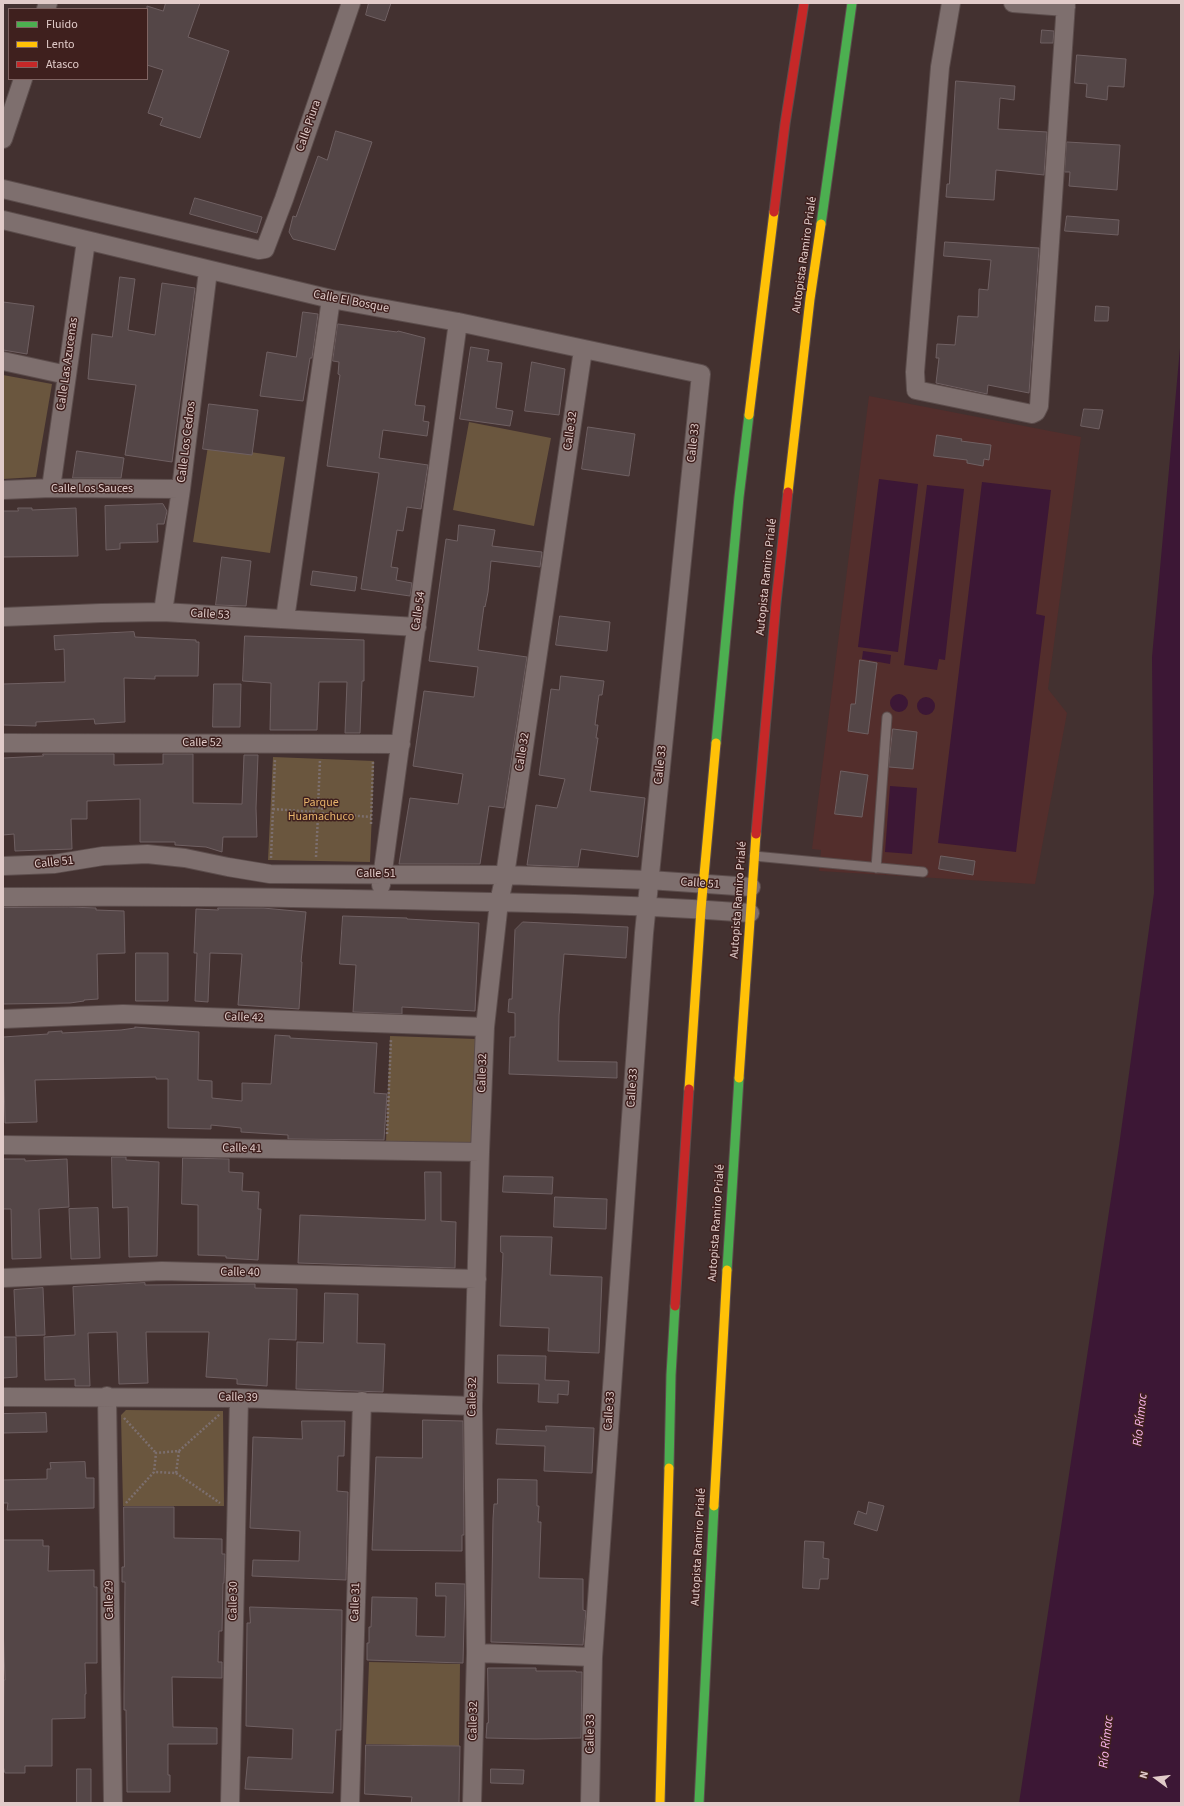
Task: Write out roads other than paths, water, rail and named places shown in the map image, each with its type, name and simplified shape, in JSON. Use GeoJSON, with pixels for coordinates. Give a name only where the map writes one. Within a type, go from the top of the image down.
{"type":"FeatureCollection","features":[{"type":"Feature","properties":{"kind":"highway"},"geometry":{"type":"LineString","coordinates":[[660,1803],[671,1375],[701,909],[739,497],[785,124],[804,3]]}},
{"type":"Feature","properties":{"kind":"highway","name":"Autopista Ramiro Prialé"},"geometry":{"type":"LineString","coordinates":[[699,1803],[721,1358],[751,887],[776,603],[810,307],[852,3]]}},
{"type":"Feature","properties":{"kind":"street","name":"Calle Piura"},"geometry":{"type":"LineString","coordinates":[[3,189],[259,250],[265,249],[284,199],[351,3]]}},
{"type":"Feature","properties":{"kind":"street"},"geometry":{"type":"LineString","coordinates":[[951,3],[940,67],[915,372],[916,390],[1032,414],[1036,412],[1039,406],[1066,5],[1013,3]]}},
{"type":"Feature","properties":{"kind":"street"},"geometry":{"type":"LineString","coordinates":[[3,139],[23,80]]}},
{"type":"Feature","properties":{"kind":"street","name":"Calle El Bosque"},"geometry":{"type":"LineString","coordinates":[[3,220],[208,271],[331,299],[458,322],[583,350],[701,374]]}},
{"type":"Feature","properties":{"kind":"street","name":"Calle Las Azucenas"},"geometry":{"type":"LineString","coordinates":[[51,488],[86,241]]}},
{"type":"Feature","properties":{"kind":"street","name":"Calle Los Cedros"},"geometry":{"type":"LineString","coordinates":[[163,612],[181,489],[208,271]]}},
{"type":"Feature","properties":{"kind":"street"},"geometry":{"type":"LineString","coordinates":[[285,619],[331,299]]}},
{"type":"Feature","properties":{"kind":"street","name":"Calle 54"},"geometry":{"type":"LineString","coordinates":[[379,899],[458,322]]}},
{"type":"Feature","properties":{"kind":"street","name":"Calle 32"},"geometry":{"type":"LineString","coordinates":[[472,1803],[476,1653],[473,1406],[485,1027],[499,902],[583,350]]}},
{"type":"Feature","properties":{"kind":"street"},"geometry":{"type":"LineString","coordinates":[[3,361],[67,375]]}},
{"type":"Feature","properties":{"kind":"street","name":"Calle 33"},"geometry":{"type":"LineString","coordinates":[[590,1803],[593,1656],[646,905],[701,374]]}},
{"type":"Feature","properties":{"kind":"street","name":"Calle Los Sauces"},"geometry":{"type":"LineString","coordinates":[[3,490],[51,488],[181,489]]}},
{"type":"Feature","properties":{"kind":"street","name":"Calle 53"},"geometry":{"type":"LineString","coordinates":[[3,617],[163,612],[417,626]]}},
{"type":"Feature","properties":{"kind":"street","name":"Calle 52"},"geometry":{"type":"LineString","coordinates":[[3,743],[401,744]]}},
{"type":"Feature","properties":{"kind":"street","name":"Calle 51"},"geometry":{"type":"LineString","coordinates":[[3,866],[54,864],[103,856],[147,854],[185,858],[270,874],[504,875],[649,880],[751,887]]}},
{"type":"Feature","properties":{"kind":"street","name":"Calle 51"},"geometry":{"type":"LineString","coordinates":[[3,897],[248,897],[379,899],[646,905],[750,912]]}},
{"type":"Feature","properties":{"kind":"street","name":"Calle 42"},"geometry":{"type":"LineString","coordinates":[[3,1019],[123,1014],[485,1027]]}},
{"type":"Feature","properties":{"kind":"street","name":"Calle 41"},"geometry":{"type":"LineString","coordinates":[[3,1145],[480,1152]]}},
{"type":"Feature","properties":{"kind":"street","name":"Calle 40"},"geometry":{"type":"LineString","coordinates":[[3,1278],[162,1271],[477,1279]]}},
{"type":"Feature","properties":{"kind":"street","name":"Calle 39"},"geometry":{"type":"LineString","coordinates":[[3,1397],[107,1396],[239,1398],[362,1401],[473,1406]]}},
{"type":"Feature","properties":{"kind":"street","name":"Calle 29"},"geometry":{"type":"LineString","coordinates":[[107,1396],[113,1803]]}},
{"type":"Feature","properties":{"kind":"street","name":"Calle 30"},"geometry":{"type":"LineString","coordinates":[[230,1803],[239,1398]]}},
{"type":"Feature","properties":{"kind":"street","name":"Calle 31"},"geometry":{"type":"LineString","coordinates":[[350,1803],[362,1401]]}},
{"type":"Feature","properties":{"kind":"street"},"geometry":{"type":"LineString","coordinates":[[476,1653],[593,1656]]}},
{"type":"Feature","properties":{"kind":"lane"},"geometry":{"type":"LineString","coordinates":[[876,868],[887,717]]}},
{"type":"Feature","properties":{"kind":"lane"},"geometry":{"type":"LineString","coordinates":[[754,856],[923,872]]}},
{"type":"Feature","properties":{"kind":"water","name":"Río Rímac"},"geometry":{"type":"Polygon","coordinates":[[[1181,337],[1181,1803],[1019,1803],[1119,1146],[1154,893],[1152,657],[1181,337]]]}},
{"type":"Feature","properties":{"kind":"water"},"geometry":{"type":"Polygon","coordinates":[[[879,479],[918,484],[898,652],[858,647],[879,479]]]}},
{"type":"Feature","properties":{"kind":"water"},"geometry":{"type":"Polygon","coordinates":[[[982,482],[1051,490],[1036,614],[1045,616],[1016,852],[938,843],[982,482]]]}},
{"type":"Feature","properties":{"kind":"water"},"geometry":{"type":"Polygon","coordinates":[[[927,485],[964,489],[945,660],[939,659],[937,670],[904,665],[927,485]]]}},
{"type":"Feature","properties":{"kind":"water"},"geometry":{"type":"Polygon","coordinates":[[[863,651],[891,655],[890,664],[862,659],[863,651]]]}},
{"type":"Feature","properties":{"kind":"water"},"geometry":{"type":"Polygon","coordinates":[[[899,694],[905,697],[908,703],[905,709],[899,712],[893,709],[890,703],[893,697],[899,694]]]}},
{"type":"Feature","properties":{"kind":"water"},"geometry":{"type":"Polygon","coordinates":[[[922,697],[930,697],[935,702],[933,713],[930,715],[922,715],[917,710],[917,702],[922,697]]]}},
{"type":"Feature","properties":{"kind":"water"},"geometry":{"type":"Polygon","coordinates":[[[890,786],[917,788],[912,854],[885,852],[890,786]]]}},
{"type":"Feature","properties":{"kind":"park label","name":"Parque Huamachuco"},"geometry":{"type":"Point","coordinates":[321,810]}}]}
